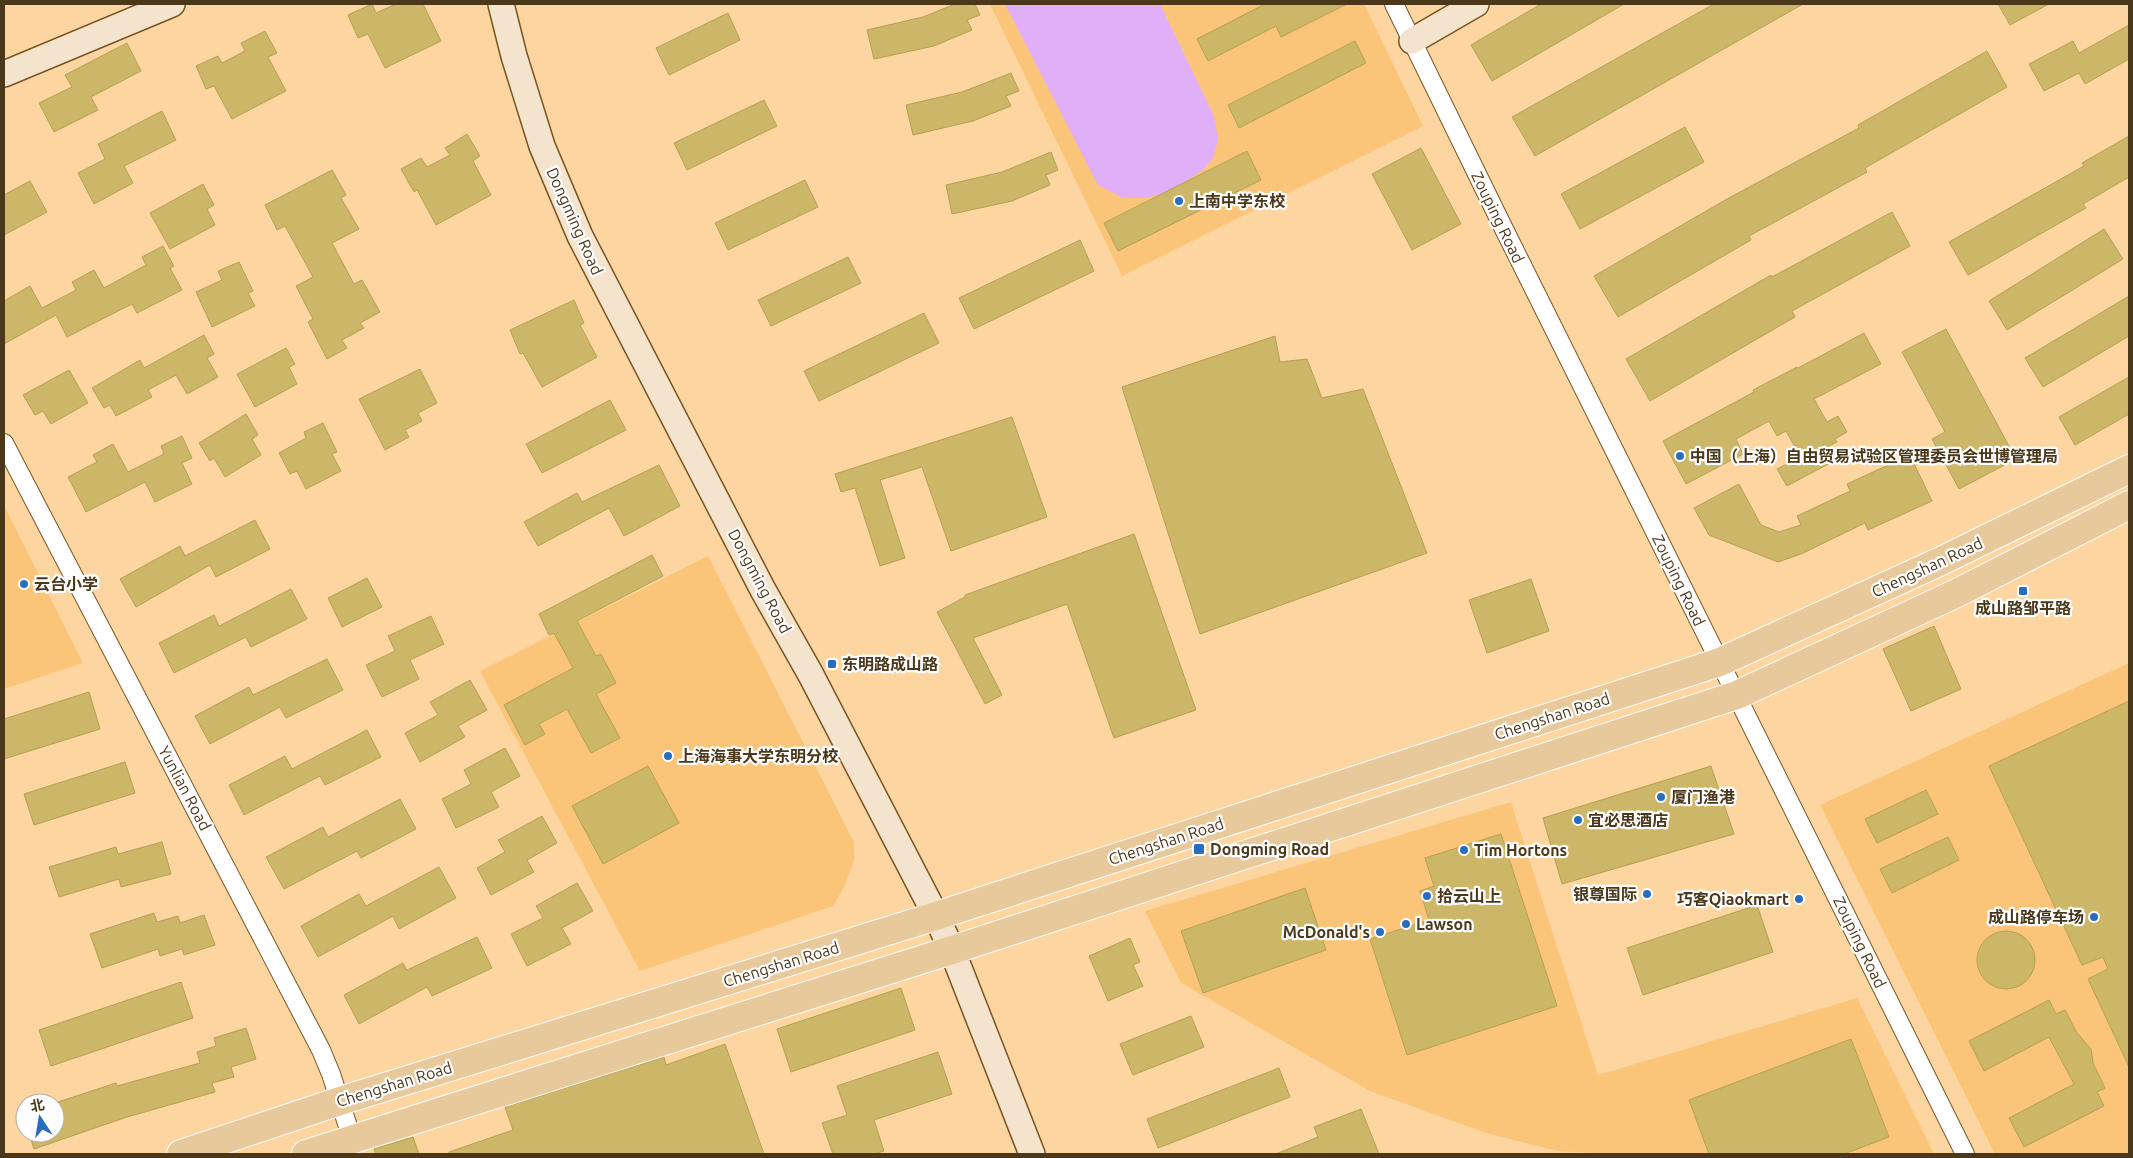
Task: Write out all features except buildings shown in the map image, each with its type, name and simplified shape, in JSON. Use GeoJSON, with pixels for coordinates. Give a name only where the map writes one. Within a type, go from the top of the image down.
{"type":"FeatureCollection","features":[{"type":"Feature","properties":{"kind":"main road"},"geometry":{"type":"LineString","coordinates":[[4,74],[172,4]]}},
{"type":"Feature","properties":{"kind":"main road","name":"Dongming Road"},"geometry":{"type":"LineString","coordinates":[[501,4],[514,56],[539,137],[580,236],[763,590],[811,675],[936,916],[952,950],[1032,1154]]}},
{"type":"Feature","properties":{"kind":"main road"},"geometry":{"type":"LineString","coordinates":[[1412,40],[1476,4]]}},
{"type":"Feature","properties":{"kind":"main road","name":"Chengshan Road"},"geometry":{"type":"LineString","coordinates":[[181,1154],[340,1101],[936,916],[1720,662],[1941,562],[2129,469]]}},
{"type":"Feature","properties":{"kind":"main road"},"geometry":{"type":"LineString","coordinates":[[306,1154],[952,950],[1737,695],[1957,593],[2129,505]]}},
{"type":"Feature","properties":{"kind":"street","name":"Zouping Road"},"geometry":{"type":"LineString","coordinates":[[1394,4],[1965,1154]]}},
{"type":"Feature","properties":{"kind":"street","name":"Yunlian Road"},"geometry":{"type":"LineString","coordinates":[[4,443],[321,1050],[352,1139]]}},
{"type":"Feature","properties":{"kind":"shaded area","name":"上南中学东校"},"geometry":{"type":"Polygon","coordinates":[[[990,4],[1364,4],[1423,126],[1122,276],[990,4]]]}},
{"type":"Feature","properties":{"kind":"shaded area"},"geometry":{"type":"Polygon","coordinates":[[[1005,4],[1160,4],[1214,116],[1218,140],[1213,158],[1203,170],[1167,193],[1143,198],[1123,198],[1098,185],[1005,4]]]}},
{"type":"Feature","properties":{"kind":"shaded area","name":"云台小学"},"geometry":{"type":"Polygon","coordinates":[[[4,505],[83,663],[4,689],[4,505]]]}},
{"type":"Feature","properties":{"kind":"shaded area","name":"上海海事大学东明分校"},"geometry":{"type":"Polygon","coordinates":[[[708,556],[854,842],[854,861],[844,887],[833,906],[640,971],[480,671],[708,556]]]}},
{"type":"Feature","properties":{"kind":"shaded area","name":"成山路停车场"},"geometry":{"type":"Polygon","coordinates":[[[2129,663],[2129,1154],[1995,1154],[1820,805],[2129,663]]]}},
{"type":"Feature","properties":{"kind":"shaded area"},"geometry":{"type":"Polygon","coordinates":[[[1511,802],[1598,1075],[1857,998],[1934,1154],[1609,1154],[1558,1151],[1486,1133],[1370,1091],[1181,983],[1145,911],[1511,802]]]}},
{"type":"Feature","properties":{"kind":"place","name":"上南中学东校"},"geometry":{"type":"Point","coordinates":[1179,201]}},
{"type":"Feature","properties":{"kind":"place","name":"中国（上海）自由贸易试验区管理委员会世博管理局"},"geometry":{"type":"Point","coordinates":[1680,456]}},
{"type":"Feature","properties":{"kind":"place","name":"云台小学"},"geometry":{"type":"Point","coordinates":[24,584]}},
{"type":"Feature","properties":{"kind":"place","name":"成山路邹平路"},"geometry":{"type":"Point","coordinates":[2023,591]}},
{"type":"Feature","properties":{"kind":"place","name":"东明路成山路"},"geometry":{"type":"Point","coordinates":[832,664]}},
{"type":"Feature","properties":{"kind":"place","name":"上海海事大学东明分校"},"geometry":{"type":"Point","coordinates":[668,756]}},
{"type":"Feature","properties":{"kind":"place","name":"厦门渔港"},"geometry":{"type":"Point","coordinates":[1661,797]}},
{"type":"Feature","properties":{"kind":"place","name":"宜必思酒店"},"geometry":{"type":"Point","coordinates":[1578,820]}},
{"type":"Feature","properties":{"kind":"place","name":"Dongming Road"},"geometry":{"type":"Point","coordinates":[1199,849]}},
{"type":"Feature","properties":{"kind":"place","name":"Tim Hortons"},"geometry":{"type":"Point","coordinates":[1464,850]}},
{"type":"Feature","properties":{"kind":"place","name":"银尊国际"},"geometry":{"type":"Point","coordinates":[1647,894]}},
{"type":"Feature","properties":{"kind":"place","name":"拾云山上"},"geometry":{"type":"Point","coordinates":[1427,896]}},
{"type":"Feature","properties":{"kind":"place","name":"巧客Qiaokmart"},"geometry":{"type":"Point","coordinates":[1799,899]}},
{"type":"Feature","properties":{"kind":"place","name":"成山路停车场"},"geometry":{"type":"Point","coordinates":[2094,917]}},
{"type":"Feature","properties":{"kind":"place","name":"Lawson"},"geometry":{"type":"Point","coordinates":[1406,924]}},
{"type":"Feature","properties":{"kind":"place","name":"McDonald's"},"geometry":{"type":"Point","coordinates":[1380,932]}}]}
